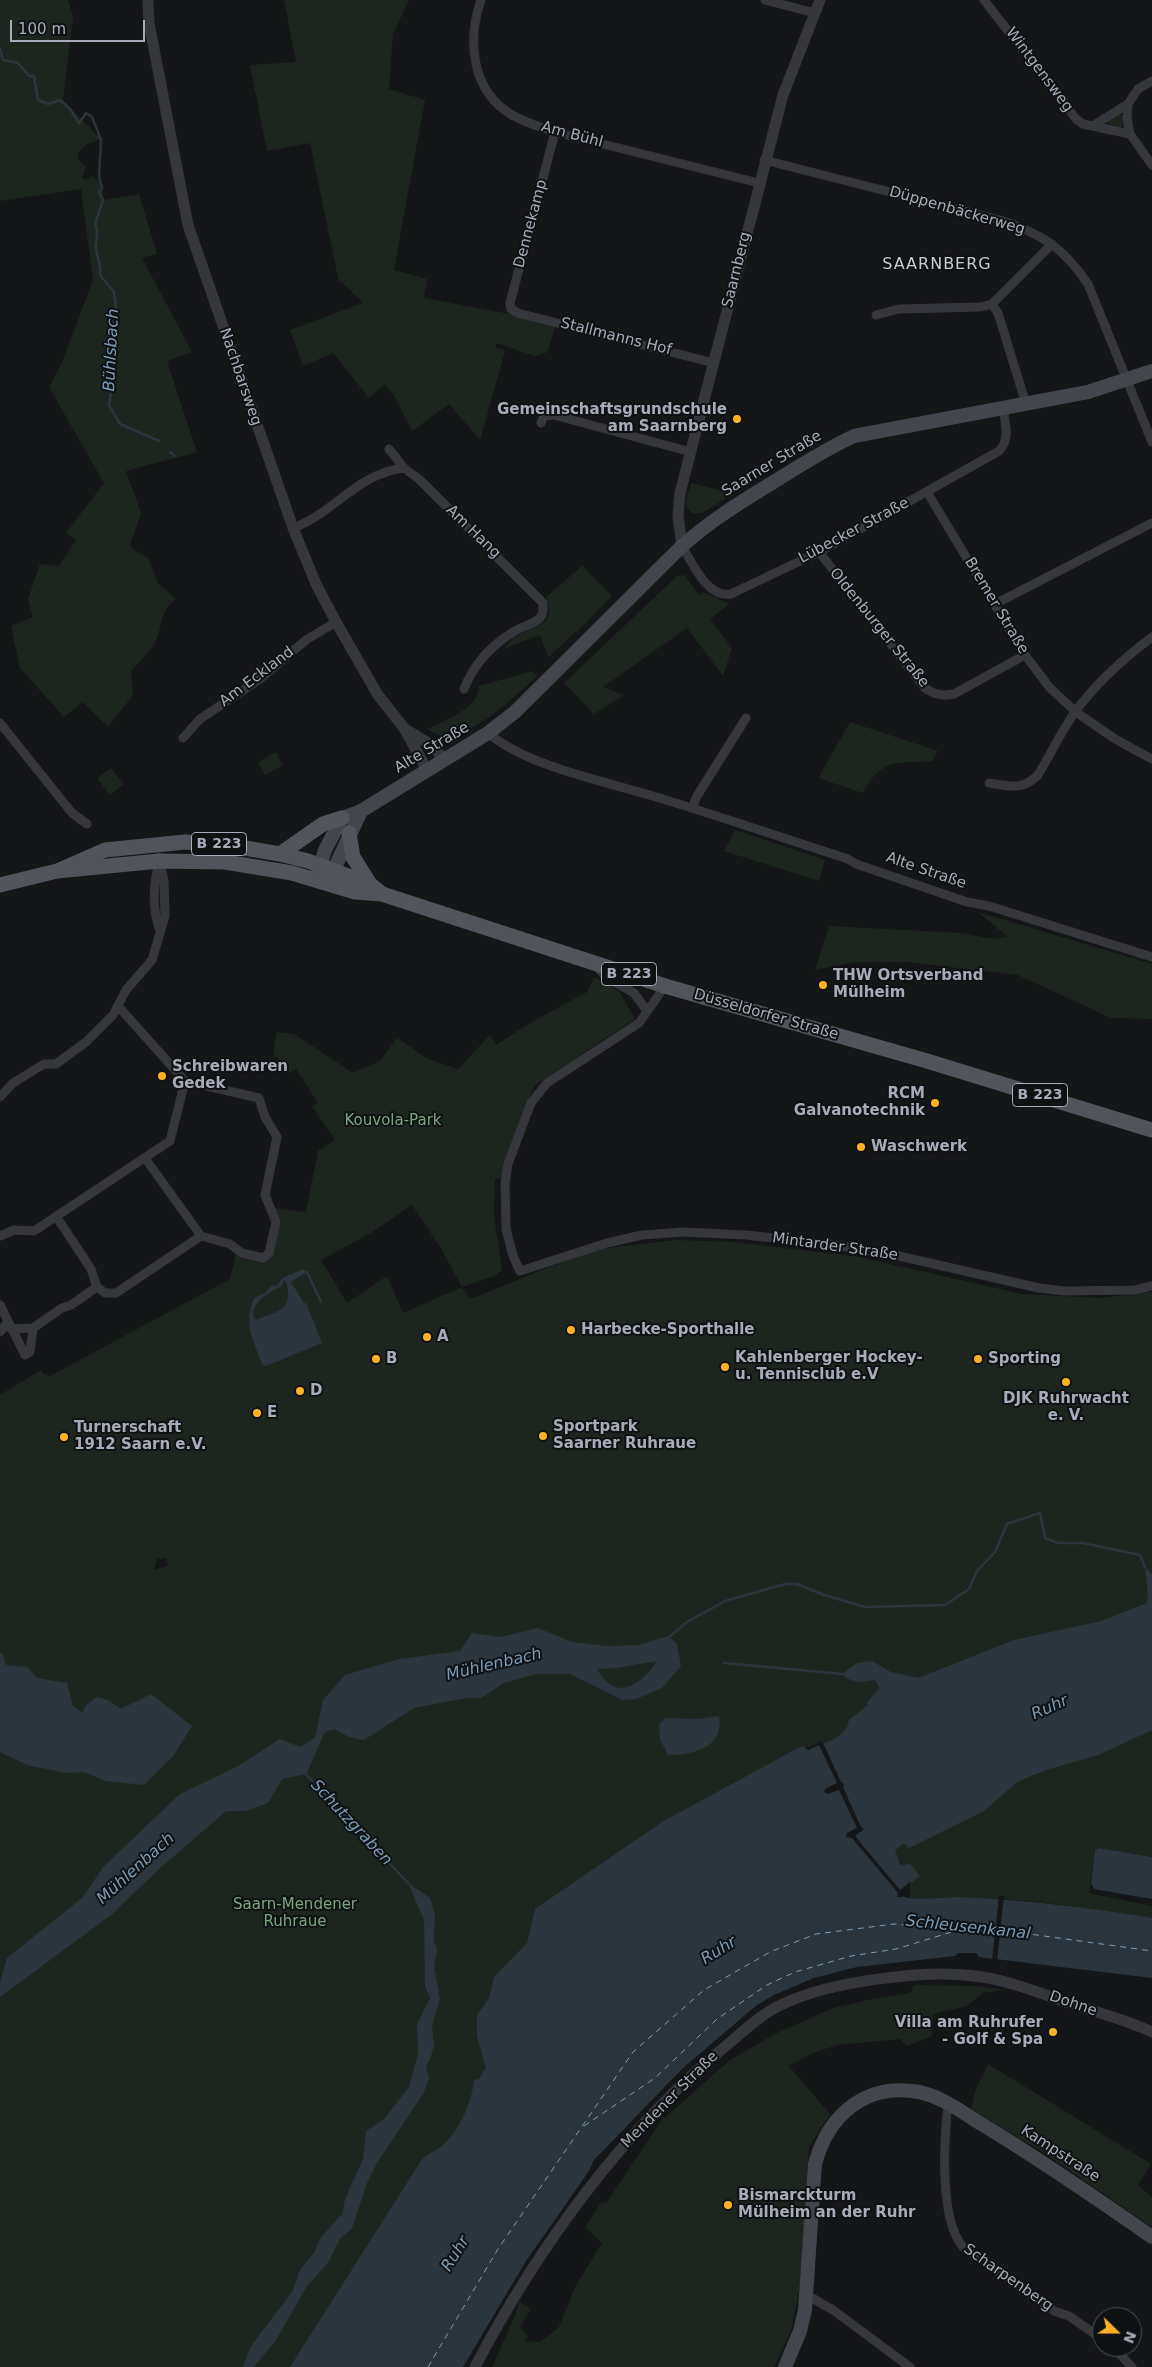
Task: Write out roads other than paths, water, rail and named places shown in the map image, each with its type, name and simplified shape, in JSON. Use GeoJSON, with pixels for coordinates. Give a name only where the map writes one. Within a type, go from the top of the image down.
{"type":"FeatureCollection","features":[{"type":"Feature","properties":{"kind":"main road","name":"Saarner Straße"},"geometry":{"type":"LineString","coordinates":[[488,733],[539,689],[705,525],[832,446],[854,436],[1088,392],[1127,381],[1152,371]]}},
{"type":"Feature","properties":{"kind":"main road","name":"Alte Straße"},"geometry":{"type":"LineString","coordinates":[[342,818],[360,811],[488,733]]}},
{"type":"Feature","properties":{"kind":"main road"},"geometry":{"type":"LineString","coordinates":[[324,875],[360,811]]}},
{"type":"Feature","properties":{"kind":"main road"},"geometry":{"type":"LineString","coordinates":[[280,854],[323,824],[342,818]]}},
{"type":"Feature","properties":{"kind":"main road"},"geometry":{"type":"LineString","coordinates":[[324,875],[328,845],[342,818]]}},
{"type":"Feature","properties":{"kind":"main road"},"geometry":{"type":"LineString","coordinates":[[349,833],[353,857],[370,884]]}},
{"type":"Feature","properties":{"kind":"main road","name":"B 223"},"geometry":{"type":"LineString","coordinates":[[0,885],[57,870],[106,850],[158,843],[214,844],[280,854],[324,875]]}},
{"type":"Feature","properties":{"kind":"main road","name":"B 223"},"geometry":{"type":"LineString","coordinates":[[57,870],[159,861],[225,862],[292,873],[324,875]]}},
{"type":"Feature","properties":{"kind":"main road","name":"Düsseldorfer Straße"},"geometry":{"type":"LineString","coordinates":[[324,875],[370,884],[382,894]]}},
{"type":"Feature","properties":{"kind":"main road","name":"Düsseldorfer Straße"},"geometry":{"type":"LineString","coordinates":[[324,875],[355,892],[382,894],[665,986],[927,1061],[1152,1130]]}},
{"type":"Feature","properties":{"kind":"main road","name":"Kampstraße"},"geometry":{"type":"LineString","coordinates":[[785,2367],[800,2331],[807,2295],[815,2164],[828,2130],[849,2108],[875,2095],[913,2092],[931,2095],[1028,2152],[1152,2237]]}},
{"type":"Feature","properties":{"kind":"street","name":"Nachbarsweg"},"geometry":{"type":"LineString","coordinates":[[148,0],[150,32],[188,225],[293,528],[316,584],[336,622],[378,695],[404,728],[427,770]]}},
{"type":"Feature","properties":{"kind":"street","name":"Am Bühl"},"geometry":{"type":"LineString","coordinates":[[482,0],[475,18],[472,36],[473,58],[481,79],[493,98],[510,114],[529,124],[555,132],[759,183]]}},
{"type":"Feature","properties":{"kind":"street"},"geometry":{"type":"LineString","coordinates":[[766,0],[815,13]]}},
{"type":"Feature","properties":{"kind":"street","name":"Saarnberg"},"geometry":{"type":"LineString","coordinates":[[682,546],[678,516],[680,493],[764,160],[790,72],[820,0]]}},
{"type":"Feature","properties":{"kind":"street","name":"Wintgensweg"},"geometry":{"type":"LineString","coordinates":[[984,0],[1076,119],[1082,124],[1130,134]]}},
{"type":"Feature","properties":{"kind":"street"},"geometry":{"type":"LineString","coordinates":[[1094,125],[1128,104],[1138,89],[1152,81]]}},
{"type":"Feature","properties":{"kind":"street"},"geometry":{"type":"LineString","coordinates":[[1128,104],[1126,119],[1130,134],[1152,165]]}},
{"type":"Feature","properties":{"kind":"street","name":"Dennekamp"},"geometry":{"type":"LineString","coordinates":[[518,313],[511,309],[510,303],[555,132]]}},
{"type":"Feature","properties":{"kind":"street","name":"Düppenbäckerweg"},"geometry":{"type":"LineString","coordinates":[[764,160],[1000,220],[1030,231],[1052,244],[1072,261],[1088,284],[1152,442]]}},
{"type":"Feature","properties":{"kind":"street"},"geometry":{"type":"LineString","coordinates":[[876,315],[899,309],[980,307],[992,304],[1052,244]]}},
{"type":"Feature","properties":{"kind":"street"},"geometry":{"type":"LineString","coordinates":[[992,304],[998,313],[1026,404]]}},
{"type":"Feature","properties":{"kind":"street","name":"Stallmanns Hof"},"geometry":{"type":"LineString","coordinates":[[518,313],[714,363]]}},
{"type":"Feature","properties":{"kind":"street","name":"Lübecker Straße"},"geometry":{"type":"LineString","coordinates":[[682,546],[712,590],[724,596],[731,594],[819,552],[999,451],[1007,437],[1004,408]]}},
{"type":"Feature","properties":{"kind":"street"},"geometry":{"type":"LineString","coordinates":[[541,423],[544,416],[554,415],[691,452]]}},
{"type":"Feature","properties":{"kind":"street","name":"Am Hang"},"geometry":{"type":"LineString","coordinates":[[389,450],[404,468],[420,480],[540,598],[544,610],[541,616],[514,631],[482,657],[472,669],[464,689]]}},
{"type":"Feature","properties":{"kind":"street"},"geometry":{"type":"LineString","coordinates":[[293,528],[310,522],[378,473],[404,468]]}},
{"type":"Feature","properties":{"kind":"street","name":"Bremer Straße"},"geometry":{"type":"LineString","coordinates":[[926,492],[1025,654],[1050,688],[1076,712],[1115,739],[1152,760]]}},
{"type":"Feature","properties":{"kind":"street"},"geometry":{"type":"LineString","coordinates":[[995,604],[1152,523]]}},
{"type":"Feature","properties":{"kind":"street","name":"Oldenburger Straße"},"geometry":{"type":"LineString","coordinates":[[819,552],[925,688],[933,694],[944,696],[954,694],[1025,654]]}},
{"type":"Feature","properties":{"kind":"street","name":"Am Eckland"},"geometry":{"type":"LineString","coordinates":[[183,738],[200,719],[260,679],[306,640],[336,622]]}},
{"type":"Feature","properties":{"kind":"street"},"geometry":{"type":"LineString","coordinates":[[989,783],[1017,787],[1030,784],[1038,775],[1076,712],[1105,678],[1130,653],[1152,636]]}},
{"type":"Feature","properties":{"kind":"street"},"geometry":{"type":"LineString","coordinates":[[692,808],[697,796],[746,718]]}},
{"type":"Feature","properties":{"kind":"street"},"geometry":{"type":"LineString","coordinates":[[0,723],[72,813],[87,824]]}},
{"type":"Feature","properties":{"kind":"street","name":"Nachbarsweg"},"geometry":{"type":"LineString","coordinates":[[404,728],[428,743],[445,759]]}},
{"type":"Feature","properties":{"kind":"street","name":"Alte Straße"},"geometry":{"type":"LineString","coordinates":[[488,733],[502,745],[532,759],[692,808],[848,859],[856,864],[967,902],[989,906],[1152,957]]}},
{"type":"Feature","properties":{"kind":"street"},"geometry":{"type":"LineString","coordinates":[[0,1097],[12,1083],[44,1064],[56,1064],[86,1042],[118,1006],[126,990],[152,960],[158,946],[160,931],[155,918],[154,881],[159,861],[158,843]]}},
{"type":"Feature","properties":{"kind":"street"},"geometry":{"type":"LineString","coordinates":[[593,962],[606,977],[634,993],[647,1011],[665,986]]}},
{"type":"Feature","properties":{"kind":"street"},"geometry":{"type":"LineString","coordinates":[[118,1006],[185,1081],[259,1098],[265,1116],[277,1137],[265,1196],[276,1222],[269,1253],[263,1258],[242,1254],[230,1244],[201,1236],[145,1158]]}},
{"type":"Feature","properties":{"kind":"street","name":"Mintarder Straße"},"geometry":{"type":"LineString","coordinates":[[647,1011],[639,1023],[547,1083],[531,1103],[508,1164],[505,1182],[506,1229],[513,1256],[520,1271],[608,1243],[642,1236],[691,1233],[746,1235],[829,1244],[899,1256],[1039,1288],[1065,1291],[1127,1290],[1152,1286]]}},
{"type":"Feature","properties":{"kind":"street"},"geometry":{"type":"LineString","coordinates":[[0,1236],[14,1230],[34,1230],[170,1141],[173,1136],[185,1081]]}},
{"type":"Feature","properties":{"kind":"street"},"geometry":{"type":"LineString","coordinates":[[56,1216],[91,1269],[97,1287],[105,1293],[116,1293],[201,1236]]}},
{"type":"Feature","properties":{"kind":"street"},"geometry":{"type":"LineString","coordinates":[[0,1332],[9,1326],[33,1328],[97,1287]]}},
{"type":"Feature","properties":{"kind":"street"},"geometry":{"type":"LineString","coordinates":[[0,1304],[8,1317],[9,1326],[25,1355],[30,1352],[33,1328]]}},
{"type":"Feature","properties":{"kind":"street","name":"Mendener Straße"},"geometry":{"type":"LineString","coordinates":[[474,2367],[489,2339],[565,2222],[621,2148],[691,2075],[760,2017],[783,2004],[851,1983],[894,1978],[950,1975],[993,1978]]}},
{"type":"Feature","properties":{"kind":"street","name":"Dohne"},"geometry":{"type":"LineString","coordinates":[[993,1978],[1152,2032]]}},
{"type":"Feature","properties":{"kind":"street","name":"Scharpenberg"},"geometry":{"type":"LineString","coordinates":[[948,2104],[945,2186],[949,2217],[956,2239],[963,2247],[1054,2311],[1069,2316],[1092,2332]]}},
{"type":"Feature","properties":{"kind":"street"},"geometry":{"type":"LineString","coordinates":[[807,2295],[834,2310],[910,2367]]}},
{"type":"Feature","properties":{"kind":"street"},"geometry":{"type":"LineString","coordinates":[[1122,2357],[1132,2367]]}},
{"type":"Feature","properties":{"kind":"water"},"geometry":{"type":"Polygon","coordinates":[[[303,1269],[307,1272],[291,1282],[304,1303],[306,1303],[322,1343],[266,1366],[262,1364],[250,1331],[249,1316],[254,1298],[265,1293],[272,1285],[276,1286],[283,1278],[303,1269]],[[284,1280],[282,1286],[267,1294],[258,1303],[253,1313],[256,1320],[277,1311],[285,1305],[288,1287],[284,1280]]]}},
{"type":"Feature","properties":{"kind":"water"},"geometry":{"type":"Polygon","coordinates":[[[1145,1567],[1152,1574],[1152,1730],[1098,1755],[1046,1770],[1017,1782],[984,1811],[909,1848],[904,1843],[895,1850],[900,1865],[910,1864],[920,1876],[898,1893],[899,1898],[903,1896],[920,1899],[959,1897],[1007,1900],[1080,1907],[1152,1918],[1152,1978],[979,1957],[976,1953],[958,1953],[955,1956],[857,1967],[814,1978],[774,1995],[757,2005],[683,2068],[594,2160],[589,2171],[526,2261],[463,2367],[290,2367],[421,2161],[446,2142],[463,2117],[473,2089],[474,2080],[479,2079],[486,2068],[477,2036],[477,2015],[489,1998],[494,1977],[527,1943],[535,1909],[662,1822],[798,1748],[805,1746],[808,1750],[833,1740],[847,1727],[849,1720],[868,1705],[867,1702],[880,1688],[875,1680],[853,1681],[842,1674],[857,1663],[872,1661],[891,1672],[918,1678],[1014,1640],[1101,1621],[1147,1603],[1145,1567]]]}},
{"type":"Feature","properties":{"kind":"water"},"geometry":{"type":"Polygon","coordinates":[[[538,1628],[572,1642],[607,1646],[639,1645],[668,1636],[677,1644],[681,1666],[662,1688],[636,1699],[623,1700],[570,1674],[536,1674],[504,1683],[481,1698],[466,1698],[414,1708],[364,1740],[349,1737],[334,1729],[325,1732],[306,1774],[282,1779],[268,1803],[246,1811],[226,1811],[158,1870],[111,1915],[0,1997],[0,1983],[7,1958],[82,1898],[104,1866],[180,1794],[238,1766],[280,1739],[300,1747],[315,1738],[323,1700],[345,1675],[399,1659],[460,1651],[472,1633],[500,1637],[538,1628]],[[657,1661],[616,1668],[597,1669],[608,1683],[619,1688],[632,1685],[644,1677],[657,1661]]]}},
{"type":"Feature","properties":{"kind":"water"},"geometry":{"type":"Polygon","coordinates":[[[0,1652],[3,1654],[6,1665],[27,1667],[37,1678],[67,1683],[73,1706],[82,1713],[86,1705],[97,1697],[108,1700],[121,1709],[151,1694],[192,1726],[173,1756],[144,1785],[106,1781],[84,1772],[66,1773],[27,1765],[0,1752],[0,1652]]]}},
{"type":"Feature","properties":{"kind":"water"},"geometry":{"type":"Polygon","coordinates":[[[719,1716],[720,1727],[717,1736],[705,1748],[677,1755],[668,1755],[660,1739],[659,1724],[666,1718],[698,1719],[719,1716]]]}},
{"type":"Feature","properties":{"kind":"water"},"geometry":{"type":"Polygon","coordinates":[[[1100,1848],[1152,1857],[1152,1899],[1094,1889],[1091,1883],[1095,1850],[1100,1848]]]}},
{"type":"Feature","properties":{"kind":"water","name":"Schutzgraben"},"geometry":{"type":"Polygon","coordinates":[[[408,1883],[430,1898],[435,1914],[434,1940],[437,1950],[434,1966],[440,1999],[432,2025],[434,2045],[430,2060],[426,2066],[429,2079],[423,2094],[377,2163],[367,2183],[352,2228],[340,2239],[328,2263],[307,2286],[276,2340],[254,2367],[243,2367],[251,2346],[292,2292],[300,2270],[314,2253],[321,2237],[343,2213],[345,2199],[363,2159],[366,2131],[384,2119],[409,2087],[418,2054],[417,2024],[430,1998],[425,1987],[424,1920],[408,1883]]]}},
{"type":"Feature","properties":{"kind":"waterway","name":"Bühlsbach"},"geometry":{"type":"LineString","coordinates":[[0,48],[3,60],[18,63],[29,76],[34,76],[38,100],[48,104],[60,100],[70,109],[79,123],[86,113],[92,117],[101,140],[99,176],[102,188],[99,192],[103,200],[95,224],[97,233],[96,251],[100,275],[114,292],[116,309],[112,343],[113,382],[109,405],[120,424],[159,441]]}},
{"type":"Feature","properties":{"kind":"waterway","name":"Bühlsbach"},"geometry":{"type":"LineString","coordinates":[[170,452],[175,456]]}},
{"type":"Feature","properties":{"kind":"waterway"},"geometry":{"type":"LineString","coordinates":[[307,1272],[321,1302]]}},
{"type":"Feature","properties":{"kind":"waterway","name":"Mühlenbach"},"geometry":{"type":"LineString","coordinates":[[668,1638],[687,1622],[725,1601],[785,1584],[797,1584],[824,1595],[865,1607],[945,1605],[969,1589],[977,1571],[995,1552],[1007,1524],[1040,1513],[1045,1538],[1058,1543],[1083,1543],[1140,1555],[1145,1567]]}},
{"type":"Feature","properties":{"kind":"waterway"},"geometry":{"type":"LineString","coordinates":[[724,1663],[842,1674]]}},
{"type":"Feature","properties":{"kind":"waterway","name":"Schutzgraben"},"geometry":{"type":"LineString","coordinates":[[304,1772],[408,1883]]}},
{"type":"Feature","properties":{"kind":"place","name":"Gemeinschaftsgrundschule am Saarnberg"},"geometry":{"type":"Point","coordinates":[737,419]}},
{"type":"Feature","properties":{"kind":"place","name":"THW Ortsverband Mülheim"},"geometry":{"type":"Point","coordinates":[823,985]}},
{"type":"Feature","properties":{"kind":"place","name":"Schreibwaren Gedek"},"geometry":{"type":"Point","coordinates":[162,1076]}},
{"type":"Feature","properties":{"kind":"place","name":"RCM Galvanotechnik"},"geometry":{"type":"Point","coordinates":[935,1103]}},
{"type":"Feature","properties":{"kind":"place","name":"Waschwerk"},"geometry":{"type":"Point","coordinates":[861,1147]}},
{"type":"Feature","properties":{"kind":"place","name":"Harbecke-Sporthalle"},"geometry":{"type":"Point","coordinates":[571,1330]}},
{"type":"Feature","properties":{"kind":"place","name":"A"},"geometry":{"type":"Point","coordinates":[427,1337]}},
{"type":"Feature","properties":{"kind":"place","name":"B"},"geometry":{"type":"Point","coordinates":[376,1359]}},
{"type":"Feature","properties":{"kind":"place","name":"Sporting"},"geometry":{"type":"Point","coordinates":[978,1359]}},
{"type":"Feature","properties":{"kind":"place","name":"Kahlenberger Hockey- u. Tennisclub e.V"},"geometry":{"type":"Point","coordinates":[725,1367]}},
{"type":"Feature","properties":{"kind":"place","name":"DJK Ruhrwacht e. V."},"geometry":{"type":"Point","coordinates":[1066,1382]}},
{"type":"Feature","properties":{"kind":"place","name":"D"},"geometry":{"type":"Point","coordinates":[300,1391]}},
{"type":"Feature","properties":{"kind":"place","name":"E"},"geometry":{"type":"Point","coordinates":[257,1413]}},
{"type":"Feature","properties":{"kind":"place","name":"Sportpark Saarner Ruhraue"},"geometry":{"type":"Point","coordinates":[543,1436]}},
{"type":"Feature","properties":{"kind":"place","name":"Turnerschaft 1912 Saarn e.V."},"geometry":{"type":"Point","coordinates":[64,1437]}},
{"type":"Feature","properties":{"kind":"place","name":"Villa am Ruhrufer - Golf & Spa"},"geometry":{"type":"Point","coordinates":[1053,2032]}},
{"type":"Feature","properties":{"kind":"place","name":"Bismarckturm Mülheim an der Ruhr"},"geometry":{"type":"Point","coordinates":[728,2205]}},
{"type":"Feature","properties":{"kind":"district","name":"SAARNBERG"},"geometry":{"type":"Point","coordinates":[937,265]}},
{"type":"Feature","properties":{"kind":"park label","name":"Kouvola-Park"},"geometry":{"type":"Point","coordinates":[393,1121]}},
{"type":"Feature","properties":{"kind":"park label","name":"Saarn-Mendener Ruhraue"},"geometry":{"type":"Point","coordinates":[295,1914]}},
{"type":"Feature","properties":{"kind":"water label","name":"Ruhr"},"geometry":{"type":"Point","coordinates":[1050,1708]}},
{"type":"Feature","properties":{"kind":"water label","name":"Schleusenkanal"},"geometry":{"type":"Point","coordinates":[968,1928]}},
{"type":"Feature","properties":{"kind":"water label","name":"Ruhr"},"geometry":{"type":"Point","coordinates":[719,1951]}},
{"type":"Feature","properties":{"kind":"water label","name":"Ruhr"},"geometry":{"type":"Point","coordinates":[456,2254]}}]}
